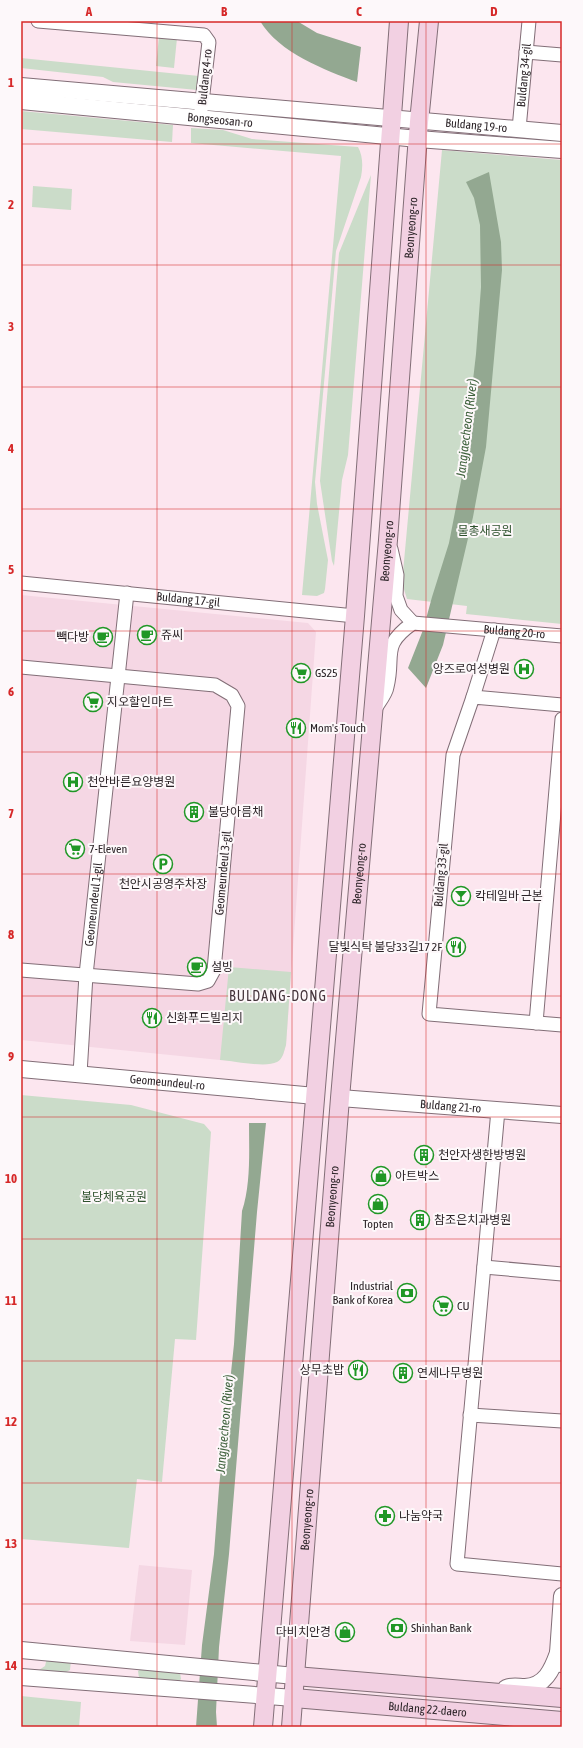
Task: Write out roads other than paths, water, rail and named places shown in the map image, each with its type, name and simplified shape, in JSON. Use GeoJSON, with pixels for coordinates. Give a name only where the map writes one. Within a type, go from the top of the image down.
{"type":"FeatureCollection","features":[{"type":"Feature","properties":{"kind":"main road","name":"Beonyeong-ro"},"geometry":{"type":"LineString","coordinates":[[262,1727],[268,1674],[355,616],[399,21]]}},
{"type":"Feature","properties":{"kind":"main road","name":"Beonyeong-ro"},"geometry":{"type":"LineString","coordinates":[[291,1727],[340,1098],[374,710],[419,130],[429,21]]}},
{"type":"Feature","properties":{"kind":"main road"},"geometry":{"type":"LineString","coordinates":[[315,1096],[340,1098]]}},
{"type":"Feature","properties":{"kind":"main road","name":"Buldang 22-daero"},"geometry":{"type":"LineString","coordinates":[[295,1676],[562,1698]]}},
{"type":"Feature","properties":{"kind":"main road","name":"Buldang 22-daero"},"geometry":{"type":"LineString","coordinates":[[294,1698],[562,1721]]}},
{"type":"Feature","properties":{"kind":"street","name":"Buldang 4-ro"},"geometry":{"type":"LineString","coordinates":[[38,21],[204,35],[209,42],[200,118]]}},
{"type":"Feature","properties":{"kind":"street","name":"Buldang 34-gil"},"geometry":{"type":"LineString","coordinates":[[519,129],[529,21]]}},
{"type":"Feature","properties":{"kind":"street"},"geometry":{"type":"LineString","coordinates":[[526,52],[562,55]]}},
{"type":"Feature","properties":{"kind":"street","name":"Bongseosan-ro"},"geometry":{"type":"LineString","coordinates":[[21,86],[202,102],[419,130]]}},
{"type":"Feature","properties":{"kind":"street","name":"Bongseosan-ro"},"geometry":{"type":"LineString","coordinates":[[21,101],[200,118],[391,127]]}},
{"type":"Feature","properties":{"kind":"street","name":"Buldang 19-ro"},"geometry":{"type":"LineString","coordinates":[[419,130],[519,129],[562,133]]}},
{"type":"Feature","properties":{"kind":"street","name":"Buldang 19-ro"},"geometry":{"type":"LineString","coordinates":[[419,130],[562,150]]}},
{"type":"Feature","properties":{"kind":"street"},"geometry":{"type":"LineString","coordinates":[[374,710],[387,688],[391,648],[394,639],[400,632],[413,623],[401,610],[396,596],[397,575],[388,540]]}},
{"type":"Feature","properties":{"kind":"street","name":"Buldang 17-gil"},"geometry":{"type":"LineString","coordinates":[[21,582],[355,616]]}},
{"type":"Feature","properties":{"kind":"street","name":"Geomeundeul 1-gil"},"geometry":{"type":"LineString","coordinates":[[80,1074],[86,975],[127,593]]}},
{"type":"Feature","properties":{"kind":"street","name":"Buldang 20-ro"},"geometry":{"type":"LineString","coordinates":[[413,623],[562,636]]}},
{"type":"Feature","properties":{"kind":"street"},"geometry":{"type":"LineString","coordinates":[[494,630],[473,697],[562,705]]}},
{"type":"Feature","properties":{"kind":"street","name":"Geomeundeul 3-gil"},"geometry":{"type":"LineString","coordinates":[[21,667],[215,685],[232,695],[238,706],[214,970],[208,981],[198,984],[21,970]]}},
{"type":"Feature","properties":{"kind":"street","name":"Buldang 33-gil"},"geometry":{"type":"LineString","coordinates":[[473,697],[453,755],[429,1014],[562,1025]]}},
{"type":"Feature","properties":{"kind":"street"},"geometry":{"type":"LineString","coordinates":[[536,1023],[562,719]]}},
{"type":"Feature","properties":{"kind":"street","name":"Geomeundeul-ro"},"geometry":{"type":"LineString","coordinates":[[21,1068],[315,1096]]}},
{"type":"Feature","properties":{"kind":"street","name":"Buldang 21-ro"},"geometry":{"type":"LineString","coordinates":[[340,1098],[562,1116]]}},
{"type":"Feature","properties":{"kind":"street"},"geometry":{"type":"LineString","coordinates":[[498,1110],[457,1564],[562,1574]]}},
{"type":"Feature","properties":{"kind":"street"},"geometry":{"type":"LineString","coordinates":[[484,1267],[562,1274]]}},
{"type":"Feature","properties":{"kind":"street"},"geometry":{"type":"LineString","coordinates":[[470,1415],[562,1421]]}},
{"type":"Feature","properties":{"kind":"street"},"geometry":{"type":"LineString","coordinates":[[495,1693],[512,1686],[526,1687],[540,1683],[560,1661],[562,1596]]}},
{"type":"Feature","properties":{"kind":"street"},"geometry":{"type":"LineString","coordinates":[[28,1651],[295,1676]]}},
{"type":"Feature","properties":{"kind":"street"},"geometry":{"type":"LineString","coordinates":[[21,1670],[40,1667],[43,1660],[42,1657],[28,1651]]}},
{"type":"Feature","properties":{"kind":"street"},"geometry":{"type":"LineString","coordinates":[[21,1677],[265,1697],[294,1698]]}},
{"type":"Feature","properties":{"kind":"street"},"geometry":{"type":"LineString","coordinates":[[494,1715],[508,1724],[528,1727]]}},
{"type":"Feature","properties":{"kind":"place","name":"쥬씨"},"geometry":{"type":"Point","coordinates":[147,635]}},
{"type":"Feature","properties":{"kind":"place","name":"빽다방"},"geometry":{"type":"Point","coordinates":[103,637]}},
{"type":"Feature","properties":{"kind":"place","name":"앙즈로여성병원"},"geometry":{"type":"Point","coordinates":[524,669]}},
{"type":"Feature","properties":{"kind":"place","name":"GS25"},"geometry":{"type":"Point","coordinates":[301,673]}},
{"type":"Feature","properties":{"kind":"place","name":"지오할인마트"},"geometry":{"type":"Point","coordinates":[93,702]}},
{"type":"Feature","properties":{"kind":"place","name":"Mom's Touch"},"geometry":{"type":"Point","coordinates":[296,728]}},
{"type":"Feature","properties":{"kind":"place","name":"천안바른요양병원"},"geometry":{"type":"Point","coordinates":[73,782]}},
{"type":"Feature","properties":{"kind":"place","name":"불당아름채"},"geometry":{"type":"Point","coordinates":[194,812]}},
{"type":"Feature","properties":{"kind":"place","name":"7-Eleven"},"geometry":{"type":"Point","coordinates":[75,849]}},
{"type":"Feature","properties":{"kind":"place","name":"천안시공영주차장"},"geometry":{"type":"Point","coordinates":[163,864]}},
{"type":"Feature","properties":{"kind":"place","name":"칵테일바 근본"},"geometry":{"type":"Point","coordinates":[461,896]}},
{"type":"Feature","properties":{"kind":"place","name":"달빛식탁 불당33길17 2F"},"geometry":{"type":"Point","coordinates":[456,947]}},
{"type":"Feature","properties":{"kind":"place","name":"설빙"},"geometry":{"type":"Point","coordinates":[197,967]}},
{"type":"Feature","properties":{"kind":"place","name":"신화푸드빌리지"},"geometry":{"type":"Point","coordinates":[152,1018]}},
{"type":"Feature","properties":{"kind":"place","name":"천안자생한방병원"},"geometry":{"type":"Point","coordinates":[424,1155]}},
{"type":"Feature","properties":{"kind":"place","name":"아트박스"},"geometry":{"type":"Point","coordinates":[381,1176]}},
{"type":"Feature","properties":{"kind":"place","name":"Topten"},"geometry":{"type":"Point","coordinates":[378,1204]}},
{"type":"Feature","properties":{"kind":"place","name":"참조은치과병원"},"geometry":{"type":"Point","coordinates":[420,1220]}},
{"type":"Feature","properties":{"kind":"place","name":"Industrial Bank of Korea"},"geometry":{"type":"Point","coordinates":[407,1293]}},
{"type":"Feature","properties":{"kind":"place","name":"CU"},"geometry":{"type":"Point","coordinates":[443,1306]}},
{"type":"Feature","properties":{"kind":"place","name":"상무초밥"},"geometry":{"type":"Point","coordinates":[358,1370]}},
{"type":"Feature","properties":{"kind":"place","name":"연세나무병원"},"geometry":{"type":"Point","coordinates":[403,1373]}},
{"type":"Feature","properties":{"kind":"place","name":"나눔약국"},"geometry":{"type":"Point","coordinates":[385,1516]}},
{"type":"Feature","properties":{"kind":"place","name":"Shinhan Bank"},"geometry":{"type":"Point","coordinates":[397,1628]}},
{"type":"Feature","properties":{"kind":"place","name":"다비치안경"},"geometry":{"type":"Point","coordinates":[345,1632]}},
{"type":"Feature","properties":{"kind":"district","name":"BULDANG-DONG"},"geometry":{"type":"Point","coordinates":[278,996]}},
{"type":"Feature","properties":{"kind":"water label","name":"Jangjaecheon (River)"},"geometry":{"type":"Point","coordinates":[466,428]}},
{"type":"Feature","properties":{"kind":"water label","name":"Jangjaecheon (River)"},"geometry":{"type":"Point","coordinates":[224,1424]}},
{"type":"Feature","properties":{"kind":"park label","name":"물총새공원"},"geometry":{"type":"Point","coordinates":[485,531]}},
{"type":"Feature","properties":{"kind":"park label","name":"불당체육공원"},"geometry":{"type":"Point","coordinates":[114,1197]}}]}
